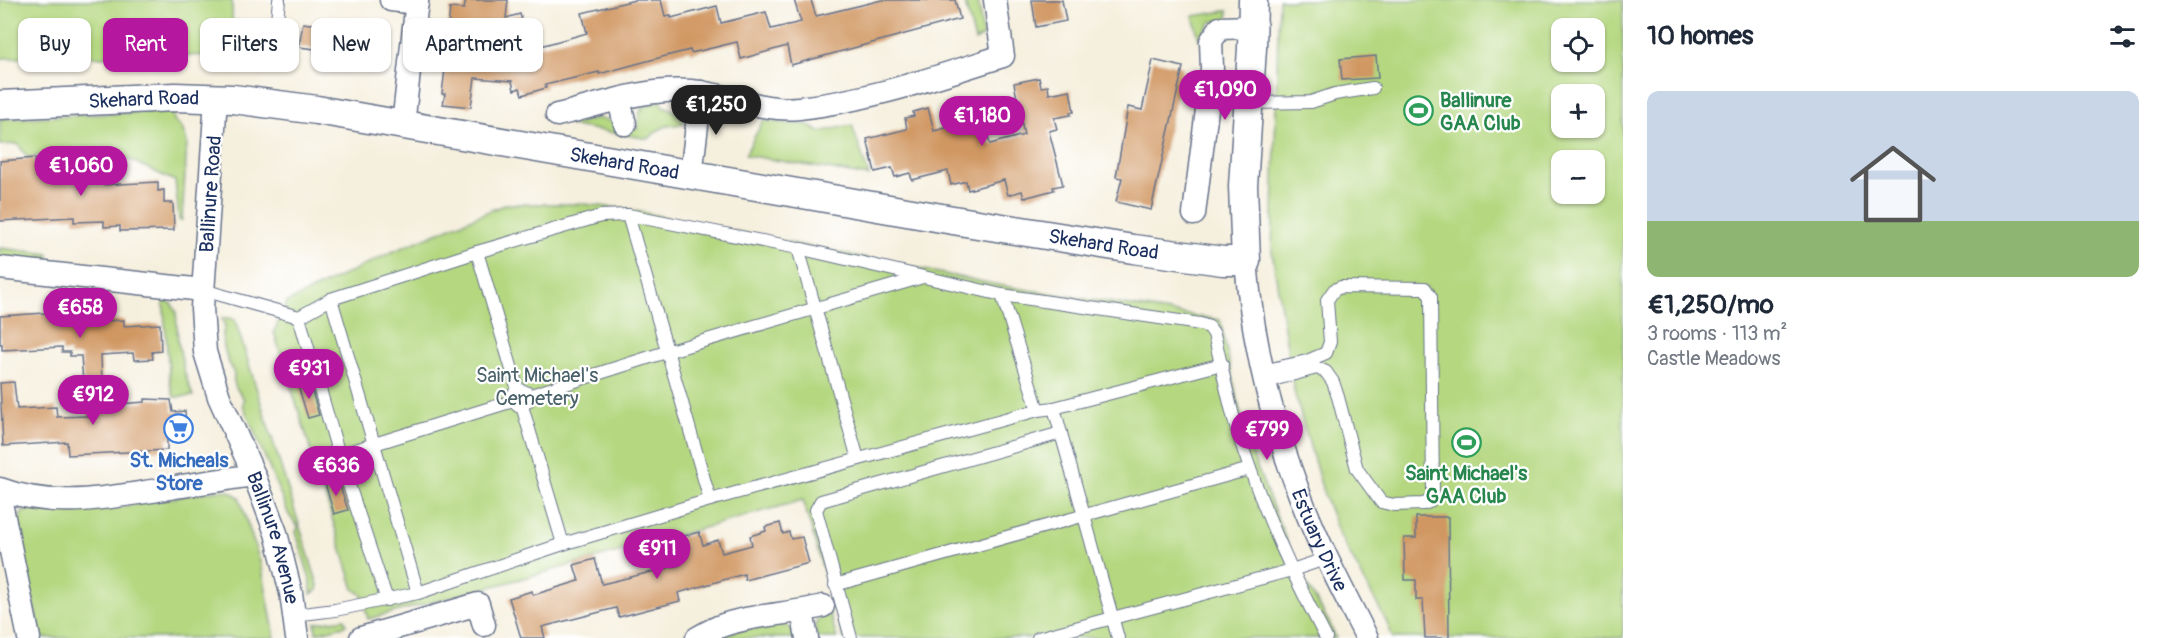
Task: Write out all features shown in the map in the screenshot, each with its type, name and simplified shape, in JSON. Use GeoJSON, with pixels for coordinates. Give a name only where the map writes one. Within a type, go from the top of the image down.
{"type":"FeatureCollection","features":[{"type":"Feature","properties":{"kind":"street"},"geometry":{"type":"LineString","coordinates":[[392,0],[417,2],[403,125]]}},
{"type":"Feature","properties":{"kind":"street"},"geometry":{"type":"LineString","coordinates":[[557,115],[669,90],[701,92],[778,109],[800,108],[906,86],[1003,56],[995,0]]}},
{"type":"Feature","properties":{"kind":"street"},"geometry":{"type":"LineString","coordinates":[[1194,214],[1212,69],[1211,41],[1220,28],[1253,13],[1243,186],[1246,261]]}},
{"type":"Feature","properties":{"kind":"street"},"geometry":{"type":"LineString","coordinates":[[691,176],[701,92]]}},
{"type":"Feature","properties":{"kind":"street","name":"Skehard Road"},"geometry":{"type":"LineString","coordinates":[[0,105],[175,97],[216,98],[317,110],[691,176],[1121,247],[1217,260],[1246,261]]}},
{"type":"Feature","properties":{"kind":"street","name":"Ballinure Road"},"geometry":{"type":"LineString","coordinates":[[203,290],[216,98]]}},
{"type":"Feature","properties":{"kind":"street"},"geometry":{"type":"LineString","coordinates":[[619,100],[625,124]]}},
{"type":"Feature","properties":{"kind":"street","name":"Estuary Drive"},"geometry":{"type":"LineString","coordinates":[[1246,261],[1252,323],[1264,377],[1299,493],[1366,638]]}},
{"type":"Feature","properties":{"kind":"street"},"geometry":{"type":"LineString","coordinates":[[0,268],[203,290]]}},
{"type":"Feature","properties":{"kind":"street","name":"Ballinure Avenue"},"geometry":{"type":"LineString","coordinates":[[203,290],[202,325],[209,367],[230,424],[254,475],[279,544],[297,638]]}},
{"type":"Feature","properties":{"kind":"street"},"geometry":{"type":"LineString","coordinates":[[0,489],[27,497],[69,502],[111,498],[254,475]]}},
{"type":"Feature","properties":{"kind":"street"},"geometry":{"type":"LineString","coordinates":[[0,498],[29,638]]}},
{"type":"Feature","properties":{"kind":"street"},"geometry":{"type":"LineString","coordinates":[[697,638],[718,627],[744,620],[812,609],[807,638]]}},
{"type":"Feature","properties":{"kind":"street"},"geometry":{"type":"LineString","coordinates":[[361,638],[481,614]]}},
{"type":"Feature","properties":{"kind":"lane"},"geometry":{"type":"LineString","coordinates":[[277,18],[279,0]]}},
{"type":"Feature","properties":{"kind":"lane"},"geometry":{"type":"LineString","coordinates":[[1249,103],[1311,102],[1335,94],[1373,88]]}},
{"type":"Feature","properties":{"kind":"lane"},"geometry":{"type":"LineString","coordinates":[[203,290],[299,317],[331,299],[477,252],[601,216],[628,214],[798,248],[1002,295],[1200,324],[1209,327],[1214,334],[1235,421],[1250,469],[1292,570],[1326,638]]}},
{"type":"Feature","properties":{"kind":"lane"},"geometry":{"type":"LineString","coordinates":[[628,214],[710,500]]}},
{"type":"Feature","properties":{"kind":"lane"},"geometry":{"type":"LineString","coordinates":[[798,248],[858,459]]}},
{"type":"Feature","properties":{"kind":"lane"},"geometry":{"type":"LineString","coordinates":[[477,252],[563,544]]}},
{"type":"Feature","properties":{"kind":"lane"},"geometry":{"type":"LineString","coordinates":[[339,455],[666,352],[926,276]]}},
{"type":"Feature","properties":{"kind":"lane"},"geometry":{"type":"LineString","coordinates":[[1341,287],[1425,288],[1431,297],[1433,493],[1429,502],[1394,505],[1381,502],[1357,470],[1338,397],[1333,382],[1326,372],[1317,368],[1264,377],[1326,353],[1330,342],[1327,300],[1334,290],[1341,287]]}},
{"type":"Feature","properties":{"kind":"lane"},"geometry":{"type":"LineString","coordinates":[[1002,295],[1038,410]]}},
{"type":"Feature","properties":{"kind":"lane"},"geometry":{"type":"LineString","coordinates":[[331,299],[418,593]]}},
{"type":"Feature","properties":{"kind":"lane"},"geometry":{"type":"LineString","coordinates":[[299,317],[339,455],[387,600]]}},
{"type":"Feature","properties":{"kind":"lane"},"geometry":{"type":"LineString","coordinates":[[294,615],[335,610],[418,593],[563,544],[710,500],[1038,410],[1054,408],[1222,364]]}},
{"type":"Feature","properties":{"kind":"lane"},"geometry":{"type":"LineString","coordinates":[[1054,408],[1118,638]]}},
{"type":"Feature","properties":{"kind":"lane"},"geometry":{"type":"LineString","coordinates":[[851,638],[816,510],[820,501],[1061,433]]}},
{"type":"Feature","properties":{"kind":"lane"},"geometry":{"type":"LineString","coordinates":[[835,585],[1250,469]]}},
{"type":"Feature","properties":{"kind":"lane"},"geometry":{"type":"LineString","coordinates":[[1038,638],[1292,570],[1328,558]]}},
{"type":"Feature","properties":{"kind":"green space"},"geometry":{"type":"Polygon","coordinates":[[[0,0],[232,0],[232,18],[200,18],[200,55],[188,56],[188,18],[103,18],[103,57],[91,57],[91,18],[18,18],[18,58],[0,58],[0,0]]]}},
{"type":"Feature","properties":{"kind":"green space"},"geometry":{"type":"Polygon","coordinates":[[[964,0],[978,0],[983,36],[975,41],[964,0]]]}},
{"type":"Feature","properties":{"kind":"green space","name":"Saint Michael's GAA Club"},"geometry":{"type":"Polygon","coordinates":[[[1279,0],[1623,0],[1623,638],[1393,638],[1339,534],[1324,495],[1294,391],[1272,251],[1279,0]]]}},
{"type":"Feature","properties":{"kind":"green space"},"geometry":{"type":"Polygon","coordinates":[[[1228,11],[1228,20],[1211,22],[1199,39],[1193,16],[1228,11]]]}},
{"type":"Feature","properties":{"kind":"green space"},"geometry":{"type":"Polygon","coordinates":[[[662,101],[662,106],[676,112],[684,124],[665,127],[649,139],[568,125],[600,118],[614,122],[617,131],[638,128],[642,108],[662,101]]]}},
{"type":"Feature","properties":{"kind":"green space"},"geometry":{"type":"Polygon","coordinates":[[[173,111],[174,120],[182,128],[187,142],[182,220],[179,220],[175,181],[111,151],[27,157],[18,144],[0,145],[0,119],[173,111]]]}},
{"type":"Feature","properties":{"kind":"green space"},"geometry":{"type":"Polygon","coordinates":[[[763,121],[808,125],[819,132],[852,125],[869,176],[745,155],[763,121]]]}},
{"type":"Feature","properties":{"kind":"green space","name":"Saint Michael's Cemetery"},"geometry":{"type":"Polygon","coordinates":[[[506,204],[584,204],[625,209],[1003,286],[1220,320],[1238,403],[1254,460],[1298,570],[1336,638],[843,638],[803,500],[368,619],[362,595],[354,589],[274,332],[287,302],[394,251],[506,204]]]}},
{"type":"Feature","properties":{"kind":"green space"},"geometry":{"type":"Polygon","coordinates":[[[0,248],[49,254],[48,263],[0,258],[0,248]]]}},
{"type":"Feature","properties":{"kind":"green space"},"geometry":{"type":"Polygon","coordinates":[[[163,299],[171,303],[176,311],[178,342],[185,374],[193,396],[174,397],[170,383],[163,299]]]}},
{"type":"Feature","properties":{"kind":"green space"},"geometry":{"type":"Polygon","coordinates":[[[222,318],[235,320],[318,585],[317,590],[311,594],[311,583],[296,532],[298,527],[289,515],[243,405],[244,399],[235,385],[234,374],[224,344],[225,326],[222,318]]]}},
{"type":"Feature","properties":{"kind":"green space"},"geometry":{"type":"Polygon","coordinates":[[[219,490],[229,491],[239,497],[262,568],[275,638],[41,638],[16,524],[23,512],[40,508],[103,510],[219,490]]]}},
{"type":"Feature","properties":{"kind":"green space"},"geometry":{"type":"Polygon","coordinates":[[[829,612],[837,638],[817,638],[815,628],[817,620],[829,612]]]}},
{"type":"Feature","properties":{"kind":"green space"},"geometry":{"type":"Polygon","coordinates":[[[345,619],[346,625],[344,626],[316,633],[315,623],[345,619]]]}},
{"type":"Feature","properties":{"kind":"green space"},"geometry":{"type":"Polygon","coordinates":[[[781,625],[791,628],[797,638],[719,638],[738,630],[781,625]]]}},
{"type":"Feature","properties":{"kind":"building"},"geometry":{"type":"Polygon","coordinates":[[[466,0],[508,0],[506,18],[449,18],[450,8],[464,9],[466,0]]]}},
{"type":"Feature","properties":{"kind":"building"},"geometry":{"type":"Polygon","coordinates":[[[635,0],[661,0],[665,16],[671,15],[671,18],[717,6],[721,23],[766,12],[771,29],[801,22],[794,0],[811,0],[816,16],[882,0],[955,0],[960,19],[791,65],[787,46],[741,59],[737,42],[691,53],[690,50],[599,74],[599,72],[545,85],[546,88],[522,95],[520,88],[514,90],[512,81],[475,78],[471,107],[443,104],[445,94],[442,94],[445,72],[543,72],[543,45],[587,33],[582,13],[635,0]]]}},
{"type":"Feature","properties":{"kind":"building"},"geometry":{"type":"Polygon","coordinates":[[[1032,0],[1062,0],[1066,21],[1036,27],[1032,0]]]}},
{"type":"Feature","properties":{"kind":"building"},"geometry":{"type":"Polygon","coordinates":[[[520,14],[521,18],[506,18],[520,14]]]}},
{"type":"Feature","properties":{"kind":"building"},"geometry":{"type":"Polygon","coordinates":[[[303,23],[311,24],[311,48],[299,47],[303,23]]]}},
{"type":"Feature","properties":{"kind":"building"},"geometry":{"type":"Polygon","coordinates":[[[1376,56],[1378,78],[1342,80],[1340,59],[1376,56]]]}},
{"type":"Feature","properties":{"kind":"building"},"geometry":{"type":"Polygon","coordinates":[[[1153,60],[1183,67],[1151,210],[1116,202],[1122,178],[1116,177],[1128,107],[1142,110],[1153,60]]]}},
{"type":"Feature","properties":{"kind":"building"},"geometry":{"type":"Polygon","coordinates":[[[1039,78],[1041,87],[1048,86],[1049,94],[1070,90],[1074,112],[1070,112],[1071,115],[1054,118],[1057,129],[1049,131],[1063,185],[1053,187],[1054,190],[1024,198],[1022,191],[1008,195],[1004,180],[968,190],[966,181],[951,185],[948,171],[912,180],[910,173],[895,177],[892,168],[875,172],[867,139],[907,129],[905,118],[914,116],[913,112],[928,108],[934,131],[983,118],[990,144],[1024,135],[1014,83],[1039,78]]]}},
{"type":"Feature","properties":{"kind":"building"},"geometry":{"type":"Polygon","coordinates":[[[100,154],[102,185],[158,182],[158,191],[164,190],[164,203],[173,203],[174,230],[120,231],[120,226],[104,227],[104,221],[74,222],[74,217],[0,221],[0,161],[35,158],[36,177],[72,175],[71,156],[100,154]]]}},
{"type":"Feature","properties":{"kind":"building"},"geometry":{"type":"Polygon","coordinates":[[[60,312],[61,323],[124,320],[124,326],[160,324],[161,351],[152,352],[153,359],[134,360],[133,353],[101,355],[102,381],[83,382],[81,356],[70,356],[70,352],[62,352],[62,347],[2,350],[0,316],[60,312]]]}},
{"type":"Feature","properties":{"kind":"building"},"geometry":{"type":"Polygon","coordinates":[[[14,382],[17,409],[56,407],[57,417],[89,416],[88,396],[106,396],[107,405],[145,402],[145,399],[171,400],[173,412],[185,411],[187,438],[167,438],[167,450],[68,455],[67,442],[3,446],[0,383],[14,382]]]}},
{"type":"Feature","properties":{"kind":"building"},"geometry":{"type":"Polygon","coordinates":[[[309,382],[319,415],[308,418],[298,386],[309,382]]]}},
{"type":"Feature","properties":{"kind":"building"},"geometry":{"type":"Polygon","coordinates":[[[338,480],[348,510],[334,514],[325,483],[338,480]]]}},
{"type":"Feature","properties":{"kind":"building"},"geometry":{"type":"Polygon","coordinates":[[[1416,517],[1448,517],[1449,638],[1425,638],[1423,600],[1416,600],[1416,580],[1405,580],[1404,538],[1416,538],[1416,517]]]}},
{"type":"Feature","properties":{"kind":"building"},"geometry":{"type":"Polygon","coordinates":[[[780,523],[783,534],[789,532],[791,539],[802,537],[809,563],[745,580],[744,574],[678,593],[680,601],[619,617],[616,608],[542,627],[545,638],[521,638],[509,598],[532,591],[533,595],[579,581],[574,565],[595,559],[602,584],[680,565],[673,539],[699,532],[703,545],[718,540],[722,553],[752,545],[750,536],[766,531],[765,527],[780,523]]]}},
{"type":"Feature","properties":{"kind":"place","name":"Ballinure GAA Club"},"geometry":{"type":"Point","coordinates":[1419,111]}},
{"type":"Feature","properties":{"kind":"place","name":"St. Micheals Store"},"geometry":{"type":"Point","coordinates":[179,429]}},
{"type":"Feature","properties":{"kind":"place","name":"Saint Michael's GAA Club"},"geometry":{"type":"Point","coordinates":[1466,443]}}]}
